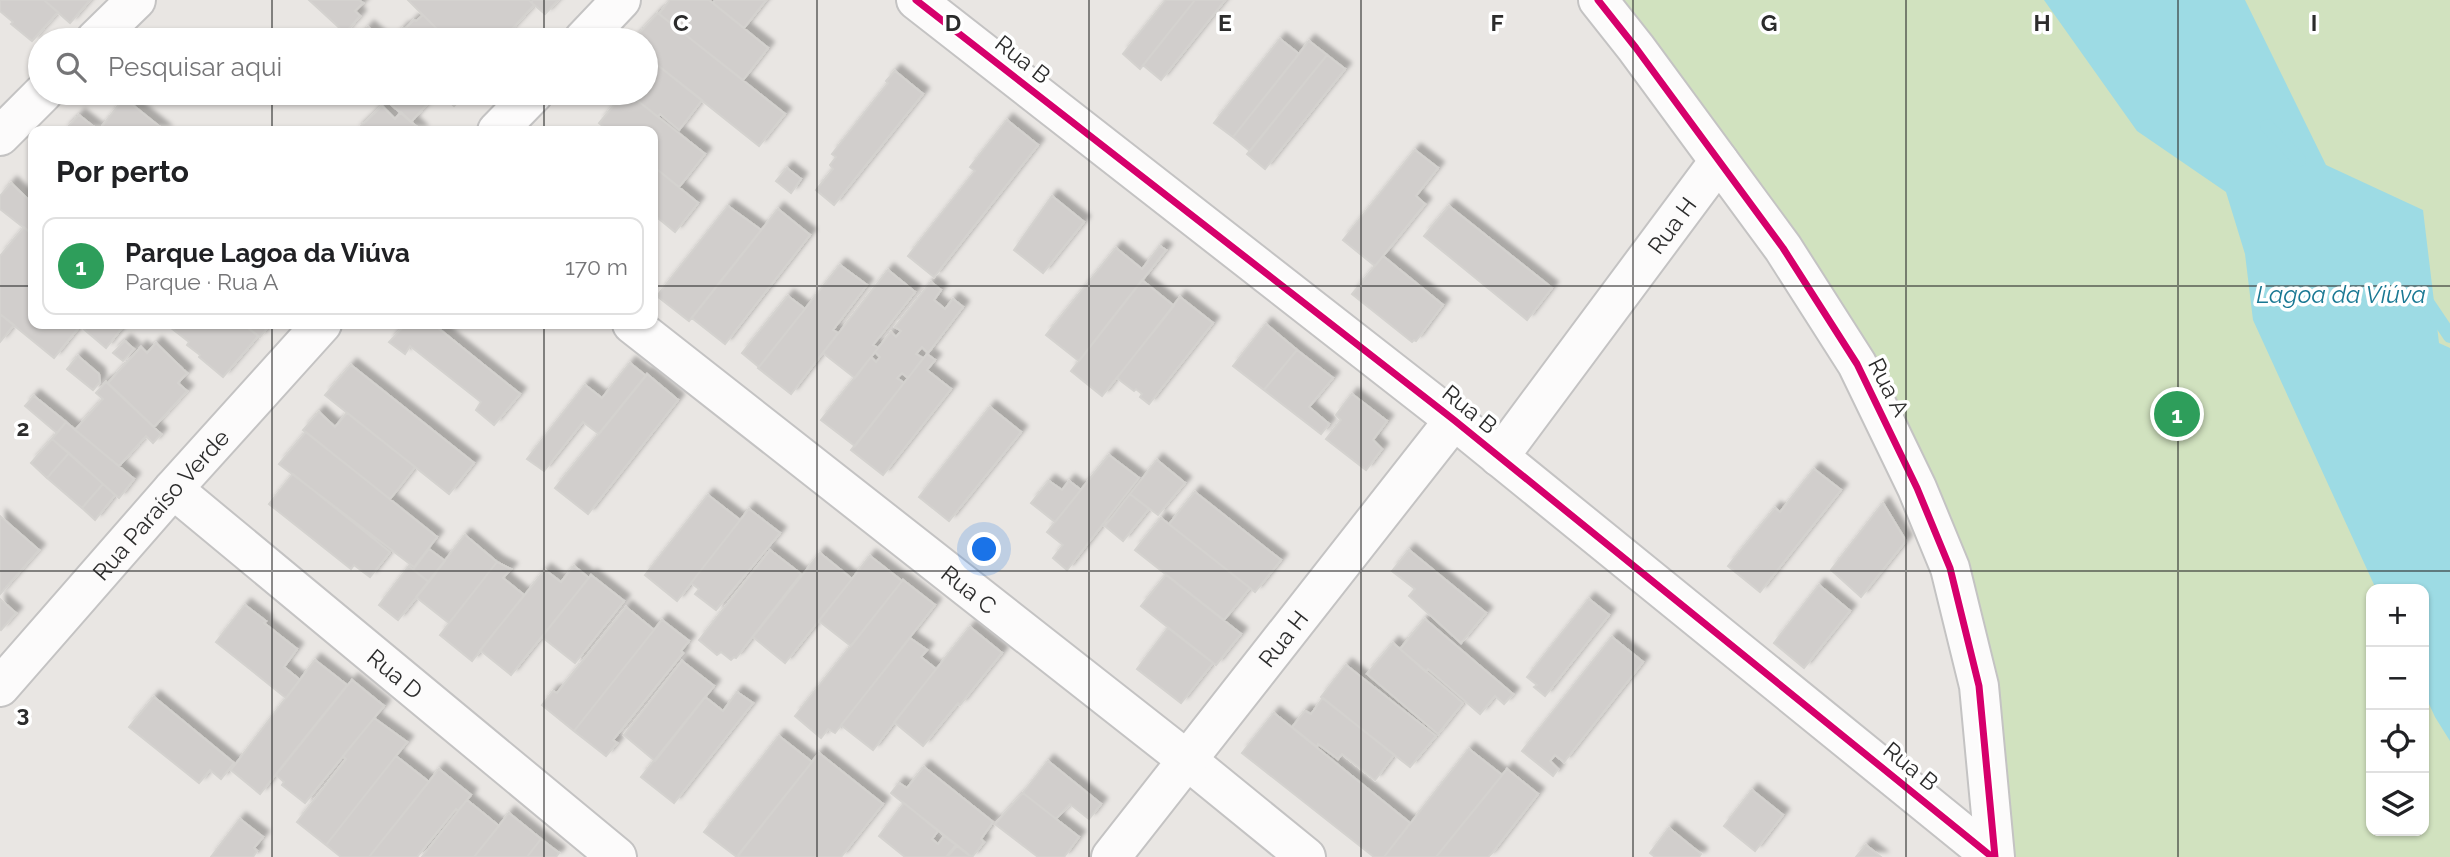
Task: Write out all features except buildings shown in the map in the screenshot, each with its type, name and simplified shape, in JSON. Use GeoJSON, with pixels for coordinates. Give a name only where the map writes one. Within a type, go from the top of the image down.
{"type":"FeatureCollection","features":[{"type":"Feature","properties":{"kind":"street"},"geometry":{"type":"LineString","coordinates":[[108,28],[136,0]]}},
{"type":"Feature","properties":{"kind":"street"},"geometry":{"type":"LineString","coordinates":[[594,28],[621,0]]}},
{"type":"Feature","properties":{"kind":"street","name":"Rua B"},"geometry":{"type":"LineString","coordinates":[[916,0],[1454,420],[1994,857]]}},
{"type":"Feature","properties":{"kind":"street","name":"Rua A"},"geometry":{"type":"LineString","coordinates":[[1598,0],[1783,248],[1857,364],[1917,488],[1950,568],[1979,686],[1994,857]]}},
{"type":"Feature","properties":{"kind":"street"},"geometry":{"type":"LineString","coordinates":[[0,136],[31,105]]}},
{"type":"Feature","properties":{"kind":"street"},"geometry":{"type":"LineString","coordinates":[[503,126],[523,105]]}},
{"type":"Feature","properties":{"kind":"street","name":"Rua H"},"geometry":{"type":"LineString","coordinates":[[1499,457],[1719,162]]}},
{"type":"Feature","properties":{"kind":"street","name":"Rua Paraíso Verde"},"geometry":{"type":"LineString","coordinates":[[0,687],[317,329]]}},
{"type":"Feature","properties":{"kind":"street","name":"Rua C"},"geometry":{"type":"LineString","coordinates":[[638,329],[1187,760],[1306,857]]}},
{"type":"Feature","properties":{"kind":"street","name":"Rua H"},"geometry":{"type":"LineString","coordinates":[[1111,857],[1454,420]]}},
{"type":"Feature","properties":{"kind":"street","name":"Rua D"},"geometry":{"type":"LineString","coordinates":[[173,489],[617,857]]}},
{"type":"Feature","properties":{"kind":"green space"},"geometry":{"type":"Polygon","coordinates":[[[1598,0],[2450,0],[2450,857],[1995,857],[1979,686],[1917,488],[1598,0]]]}},
{"type":"Feature","properties":{"kind":"water","name":"Lagoa da Viúva"},"geometry":{"type":"Polygon","coordinates":[[[2044,0],[2245,0],[2326,165],[2423,210],[2439,343],[2450,348],[2450,741],[2429,704],[2429,584],[2374,584],[2253,320],[2245,254],[2226,192],[2137,131],[2044,0]]]}},
{"type":"Feature","properties":{"kind":"waterway"},"geometry":{"type":"LineString","coordinates":[[2267,126],[2299,160]]}},
{"type":"Feature","properties":{"kind":"waterway"},"geometry":{"type":"LineString","coordinates":[[2427,302],[2450,336]]}},
{"type":"Feature","properties":{"kind":"cycle path"},"geometry":{"type":"LineString","coordinates":[[916,0],[1454,420],[1992,857]]}},
{"type":"Feature","properties":{"kind":"cycle path"},"geometry":{"type":"LineString","coordinates":[[1598,0],[1783,248],[1857,364],[1917,488],[1950,568],[1979,686],[1995,857]]}},
{"type":"Feature","properties":{"kind":"place","name":"Parque Lagoa da Viúva"},"geometry":{"type":"Point","coordinates":[2177,414]}}]}
